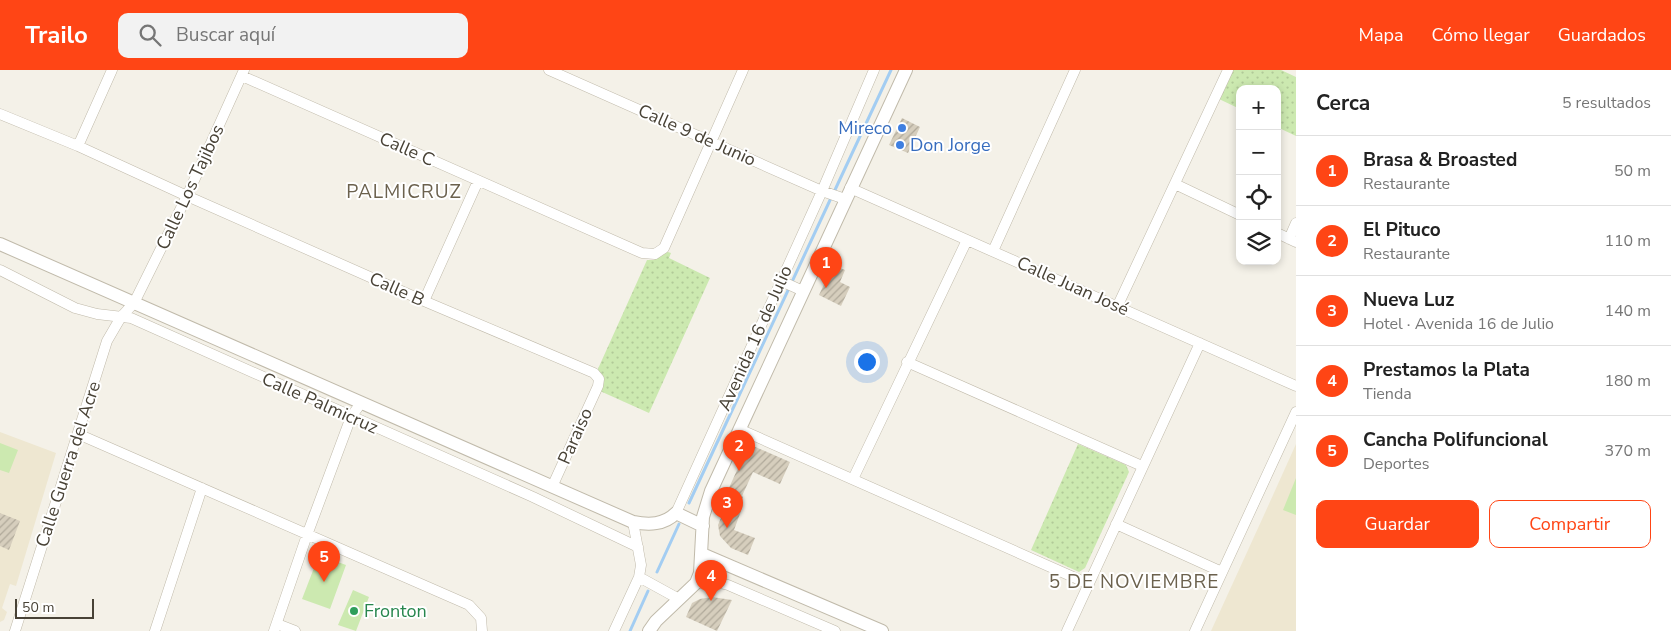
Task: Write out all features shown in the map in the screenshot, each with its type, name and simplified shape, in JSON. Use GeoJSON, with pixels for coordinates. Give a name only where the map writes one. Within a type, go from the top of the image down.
{"type":"FeatureCollection","features":[{"type":"Feature","properties":{"kind":"street"},"geometry":{"type":"LineString","coordinates":[[78,146],[112,70]]}},
{"type":"Feature","properties":{"kind":"street","name":"Calle 9 de Junio"},"geometry":{"type":"LineString","coordinates":[[549,70],[825,192],[845,195]]}},
{"type":"Feature","properties":{"kind":"street"},"geometry":{"type":"LineString","coordinates":[[711,141],[743,70]]}},
{"type":"Feature","properties":{"kind":"street","name":"Avenida 16 de Julio"},"geometry":{"type":"LineString","coordinates":[[677,514],[825,192],[874,70]]}},
{"type":"Feature","properties":{"kind":"street"},"geometry":{"type":"LineString","coordinates":[[993,251],[1075,70]]}},
{"type":"Feature","properties":{"kind":"street"},"geometry":{"type":"LineString","coordinates":[[1118,306],[1228,70]]}},
{"type":"Feature","properties":{"kind":"street","name":"Avenida 16 de Julio"},"geometry":{"type":"LineString","coordinates":[[696,583],[700,572],[702,554],[703,518],[711,491],[800,289],[902,71]]}},
{"type":"Feature","properties":{"kind":"street","name":"Calle C"},"geometry":{"type":"LineString","coordinates":[[243,73],[478,181],[642,253],[655,254],[664,248],[711,141]]}},
{"type":"Feature","properties":{"kind":"street","name":"Calle Los Tajibos"},"geometry":{"type":"LineString","coordinates":[[134,303],[187,196],[243,73]]}},
{"type":"Feature","properties":{"kind":"street","name":"Calle B"},"geometry":{"type":"LineString","coordinates":[[0,114],[78,146],[187,196],[594,373],[599,379],[598,386]]}},
{"type":"Feature","properties":{"kind":"street"},"geometry":{"type":"LineString","coordinates":[[424,300],[478,181]]}},
{"type":"Feature","properties":{"kind":"street"},"geometry":{"type":"LineString","coordinates":[[1175,184],[1236,213]]}},
{"type":"Feature","properties":{"kind":"street","name":"Calle Juan José"},"geometry":{"type":"LineString","coordinates":[[845,195],[993,251],[1296,386]]}},
{"type":"Feature","properties":{"kind":"street"},"geometry":{"type":"LineString","coordinates":[[1292,240],[1296,223]]}},
{"type":"Feature","properties":{"kind":"street"},"geometry":{"type":"LineString","coordinates":[[853,478],[967,240]]}},
{"type":"Feature","properties":{"kind":"street","name":"Calle Palmicruz"},"geometry":{"type":"LineString","coordinates":[[0,244],[633,522]]}},
{"type":"Feature","properties":{"kind":"street","name":"Calle Palmicruz"},"geometry":{"type":"LineString","coordinates":[[0,270],[75,308],[97,314],[131,318],[533,497],[638,547]]}},
{"type":"Feature","properties":{"kind":"street"},"geometry":{"type":"LineString","coordinates":[[783,282],[800,289]]}},
{"type":"Feature","properties":{"kind":"street","name":"Calle Guerra del Acre"},"geometry":{"type":"LineString","coordinates":[[15,631],[107,341],[121,317],[134,303]]}},
{"type":"Feature","properties":{"kind":"street"},"geometry":{"type":"LineString","coordinates":[[1067,631],[1200,343]]}},
{"type":"Feature","properties":{"kind":"street"},"geometry":{"type":"LineString","coordinates":[[907,362],[1142,466]]}},
{"type":"Feature","properties":{"kind":"street","name":"Paraiso"},"geometry":{"type":"LineString","coordinates":[[552,487],[598,386]]}},
{"type":"Feature","properties":{"kind":"street"},"geometry":{"type":"LineString","coordinates":[[295,631],[275,628],[351,417],[361,403]]}},
{"type":"Feature","properties":{"kind":"street"},"geometry":{"type":"LineString","coordinates":[[1195,631],[1296,412]]}},
{"type":"Feature","properties":{"kind":"street"},"geometry":{"type":"LineString","coordinates":[[739,429],[1089,584]]}},
{"type":"Feature","properties":{"kind":"street"},"geometry":{"type":"LineString","coordinates":[[78,434],[469,605],[482,618],[482,631]]}},
{"type":"Feature","properties":{"kind":"street"},"geometry":{"type":"LineString","coordinates":[[155,631],[202,488]]}},
{"type":"Feature","properties":{"kind":"street"},"geometry":{"type":"LineString","coordinates":[[614,631],[642,579],[633,522],[658,523],[670,519],[677,514],[703,526]]}},
{"type":"Feature","properties":{"kind":"street"},"geometry":{"type":"LineString","coordinates":[[1116,524],[1222,572]]}},
{"type":"Feature","properties":{"kind":"street"},"geometry":{"type":"LineString","coordinates":[[702,554],[882,631]]}},
{"type":"Feature","properties":{"kind":"street"},"geometry":{"type":"LineString","coordinates":[[642,579],[679,599]]}},
{"type":"Feature","properties":{"kind":"street"},"geometry":{"type":"LineString","coordinates":[[649,631],[656,621],[696,583],[716,582],[728,585],[836,631]]}},
{"type":"Feature","properties":{"kind":"shaded area"},"geometry":{"type":"Polygon","coordinates":[[[0,432],[56,453],[16,586],[10,584],[2,608],[7,612],[4,620],[0,622],[0,432]]]}},
{"type":"Feature","properties":{"kind":"shaded area"},"geometry":{"type":"Polygon","coordinates":[[[1296,444],[1296,631],[1211,631],[1264,515],[1296,444]]]}},
{"type":"Feature","properties":{"kind":"green space"},"geometry":{"type":"Polygon","coordinates":[[[1233,70],[1281,70],[1296,77],[1296,136],[1281,129],[1281,85],[1236,85],[1236,107],[1219,99],[1233,70]]]}},
{"type":"Feature","properties":{"kind":"green space"},"geometry":{"type":"Polygon","coordinates":[[[665,251],[671,253],[669,258],[710,278],[649,413],[600,391],[597,371],[647,260],[654,260],[665,251]]]}},
{"type":"Feature","properties":{"kind":"green space"},"geometry":{"type":"Polygon","coordinates":[[[0,443],[18,450],[9,473],[0,470],[0,443]]]}},
{"type":"Feature","properties":{"kind":"green space"},"geometry":{"type":"Polygon","coordinates":[[[1078,444],[1126,465],[1129,472],[1085,568],[1079,572],[1031,550],[1078,444]]]}},
{"type":"Feature","properties":{"kind":"green space"},"geometry":{"type":"Polygon","coordinates":[[[1296,478],[1296,515],[1283,510],[1296,478]]]}},
{"type":"Feature","properties":{"kind":"green space"},"geometry":{"type":"Polygon","coordinates":[[[319,555],[346,565],[330,609],[302,599],[319,555]]]}},
{"type":"Feature","properties":{"kind":"green space","name":"Fronton"},"geometry":{"type":"Polygon","coordinates":[[[353,590],[369,597],[356,631],[338,625],[353,590]]]}},
{"type":"Feature","properties":{"kind":"building"},"geometry":{"type":"Polygon","coordinates":[[[902,118],[920,127],[908,153],[889,145],[902,118]]]}},
{"type":"Feature","properties":{"kind":"building"},"geometry":{"type":"Polygon","coordinates":[[[833,265],[845,270],[840,282],[850,287],[841,306],[819,295],[833,265]]]}},
{"type":"Feature","properties":{"kind":"building"},"geometry":{"type":"Polygon","coordinates":[[[751,445],[790,462],[780,484],[753,472],[742,496],[738,509],[741,511],[734,530],[755,538],[748,555],[731,548],[720,536],[718,525],[732,492],[728,490],[748,446],[751,445]]]}},
{"type":"Feature","properties":{"kind":"building"},"geometry":{"type":"Polygon","coordinates":[[[0,513],[20,521],[9,550],[0,546],[0,513]]]}},
{"type":"Feature","properties":{"kind":"building"},"geometry":{"type":"Polygon","coordinates":[[[712,597],[732,600],[717,631],[686,617],[692,603],[700,599],[712,597]]]}},
{"type":"Feature","properties":{"kind":"waterway"},"geometry":{"type":"LineString","coordinates":[[834,192],[891,70]]}},
{"type":"Feature","properties":{"kind":"waterway"},"geometry":{"type":"LineString","coordinates":[[689,503],[831,198]]}},
{"type":"Feature","properties":{"kind":"waterway"},"geometry":{"type":"LineString","coordinates":[[657,572],[679,524]]}},
{"type":"Feature","properties":{"kind":"waterway"},"geometry":{"type":"LineString","coordinates":[[630,631],[648,591]]}},
{"type":"Feature","properties":{"kind":"place","name":"Mireco"},"geometry":{"type":"Point","coordinates":[902,128]}},
{"type":"Feature","properties":{"kind":"place","name":"Don Jorge"},"geometry":{"type":"Point","coordinates":[900,145]}},
{"type":"Feature","properties":{"kind":"place","name":"Brasa & Broasted"},"geometry":{"type":"Point","coordinates":[826,288]}},
{"type":"Feature","properties":{"kind":"place","name":"El Pituco"},"geometry":{"type":"Point","coordinates":[739,471]}},
{"type":"Feature","properties":{"kind":"place","name":"Nueva Luz"},"geometry":{"type":"Point","coordinates":[727,528]}},
{"type":"Feature","properties":{"kind":"place","name":"Cancha Polifuncional"},"geometry":{"type":"Point","coordinates":[324,582]}},
{"type":"Feature","properties":{"kind":"place","name":"Prestamos la Plata"},"geometry":{"type":"Point","coordinates":[711,601]}},
{"type":"Feature","properties":{"kind":"place","name":"Fronton"},"geometry":{"type":"Point","coordinates":[354,611]}},
{"type":"Feature","properties":{"kind":"district","name":"PALMICRUZ"},"geometry":{"type":"Point","coordinates":[404,191]}},
{"type":"Feature","properties":{"kind":"district","name":"5 DE NOVIEMBRE"},"geometry":{"type":"Point","coordinates":[1134,581]}}]}
